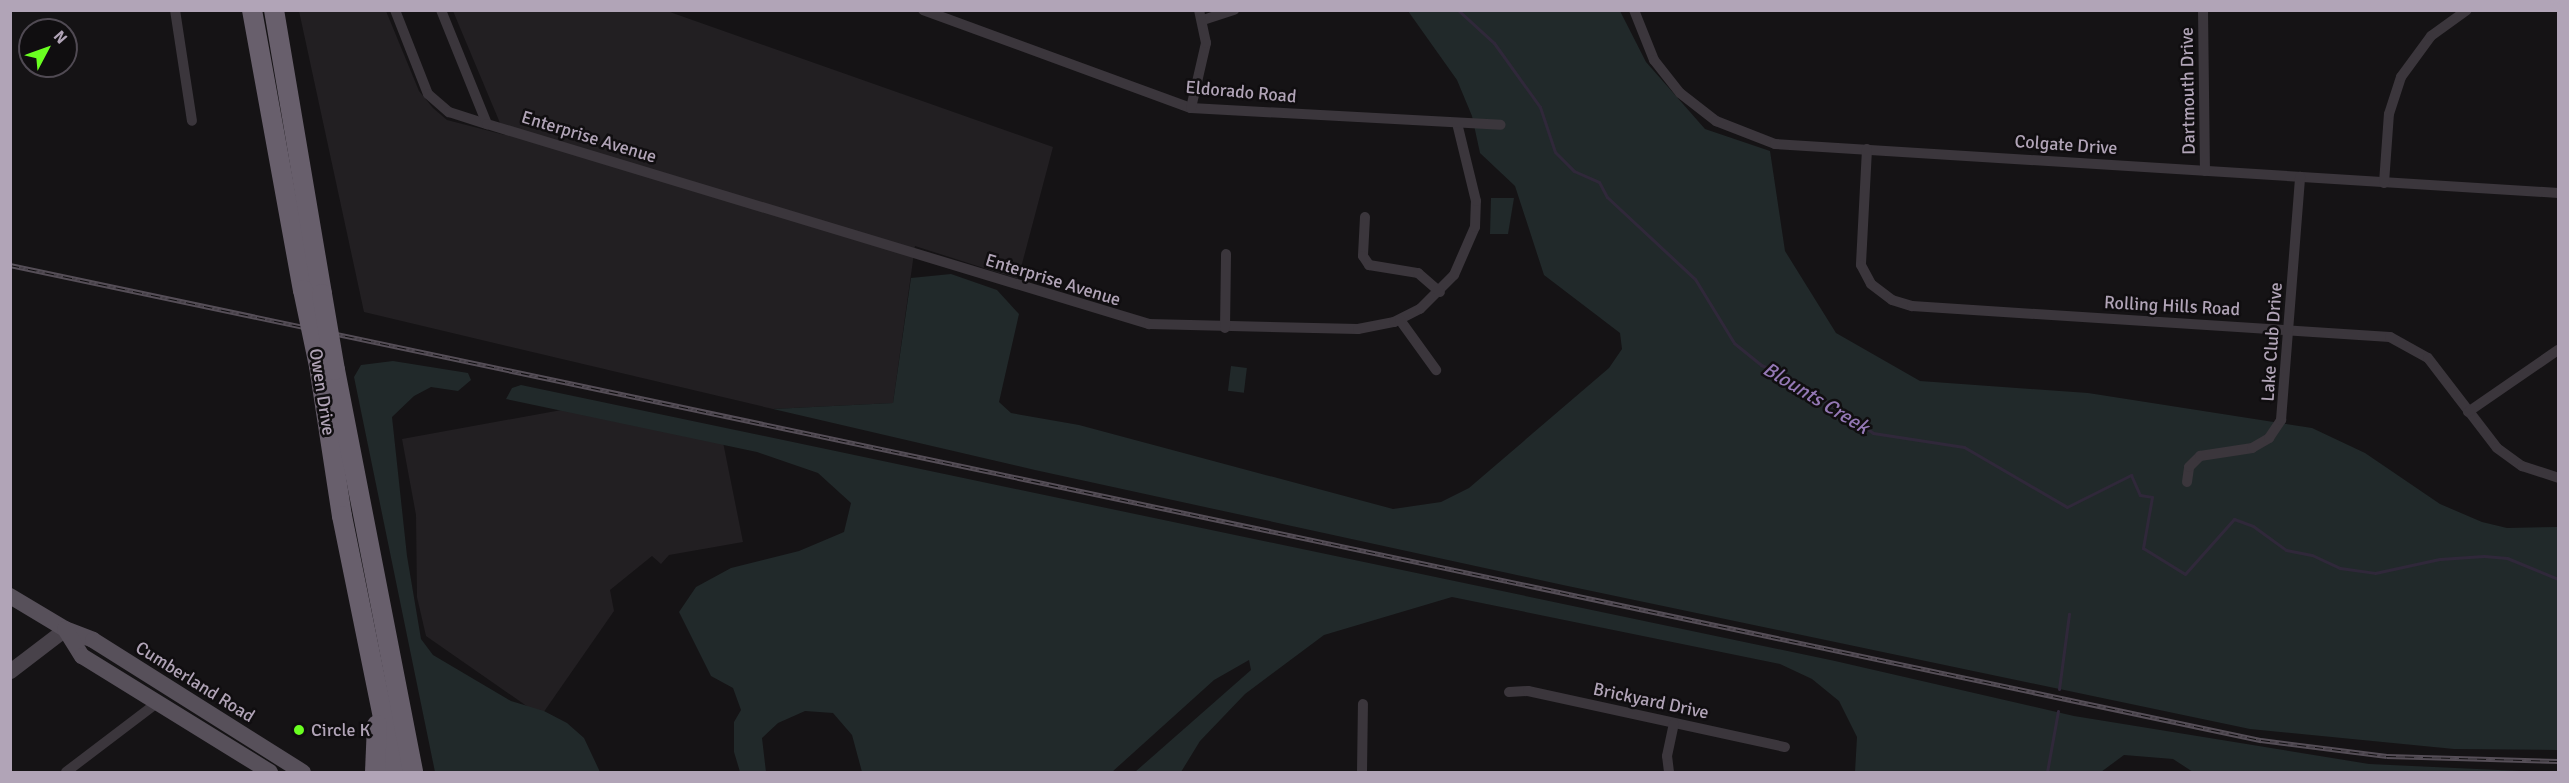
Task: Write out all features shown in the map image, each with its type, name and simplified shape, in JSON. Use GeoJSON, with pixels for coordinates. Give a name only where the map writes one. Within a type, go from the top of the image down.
{"type":"FeatureCollection","features":[{"type":"Feature","properties":{"kind":"highway","name":"Owen Drive"},"geometry":{"type":"LineString","coordinates":[[252,10],[413,772]]}},
{"type":"Feature","properties":{"kind":"highway","name":"Owen Drive"},"geometry":{"type":"LineString","coordinates":[[274,10],[313,292]]}},
{"type":"Feature","properties":{"kind":"highway","name":"Owen Drive"},"geometry":{"type":"LineString","coordinates":[[327,368],[342,516],[394,772]]}},
{"type":"Feature","properties":{"kind":"highway"},"geometry":{"type":"LineString","coordinates":[[375,772],[379,692]]}},
{"type":"Feature","properties":{"kind":"main road","name":"Cumberland Road"},"geometry":{"type":"LineString","coordinates":[[10,596],[65,629],[93,640],[303,772]]}},
{"type":"Feature","properties":{"kind":"main road","name":"Cumberland Road"},"geometry":{"type":"LineString","coordinates":[[65,629],[82,656],[270,772]]}},
{"type":"Feature","properties":{"kind":"main road"},"geometry":{"type":"LineString","coordinates":[[10,671],[65,629]]}},
{"type":"Feature","properties":{"kind":"street"},"geometry":{"type":"LineString","coordinates":[[175,10],[192,121]]}},
{"type":"Feature","properties":{"kind":"street","name":"Enterprise Avenue"},"geometry":{"type":"LineString","coordinates":[[395,10],[428,94],[449,112],[1126,320],[1173,327],[1358,329],[1400,320],[1440,292],[1467,252],[1476,217],[1457,123]]}},
{"type":"Feature","properties":{"kind":"street"},"geometry":{"type":"LineString","coordinates":[[441,10],[487,124]]}},
{"type":"Feature","properties":{"kind":"street","name":"Eldorado Road"},"geometry":{"type":"LineString","coordinates":[[923,10],[1191,108],[1501,125]]}},
{"type":"Feature","properties":{"kind":"street"},"geometry":{"type":"LineString","coordinates":[[1191,108],[1205,56],[1201,15],[1234,10]]}},
{"type":"Feature","properties":{"kind":"street","name":"Colgate Drive"},"geometry":{"type":"LineString","coordinates":[[1634,10],[1644,40],[1666,76],[1716,121],[1775,144],[2559,193]]}},
{"type":"Feature","properties":{"kind":"street","name":"Dartmouth Drive"},"geometry":{"type":"LineString","coordinates":[[2203,10],[2205,171]]}},
{"type":"Feature","properties":{"kind":"street"},"geometry":{"type":"LineString","coordinates":[[2384,183],[2389,114],[2402,77],[2425,43],[2460,12]]}},
{"type":"Feature","properties":{"kind":"street","name":"Rolling Hills Road"},"geometry":{"type":"LineString","coordinates":[[1867,148],[1861,265],[1871,284],[1892,300],[1912,306],[2377,335],[2404,342],[2437,368],[2468,412],[2507,457],[2536,472],[2559,478]]}},
{"type":"Feature","properties":{"kind":"street","name":"Lake Club Drive"},"geometry":{"type":"LineString","coordinates":[[2187,482],[2189,467],[2200,456],[2252,448],[2276,429],[2284,409],[2300,177]]}},
{"type":"Feature","properties":{"kind":"street"},"geometry":{"type":"LineString","coordinates":[[1365,217],[1363,256],[1369,265],[1418,273],[1440,292]]}},
{"type":"Feature","properties":{"kind":"street"},"geometry":{"type":"LineString","coordinates":[[1226,254],[1226,328]]}},
{"type":"Feature","properties":{"kind":"street"},"geometry":{"type":"LineString","coordinates":[[1400,320],[1436,370]]}},
{"type":"Feature","properties":{"kind":"street"},"geometry":{"type":"LineString","coordinates":[[2468,412],[2559,350]]}},
{"type":"Feature","properties":{"kind":"street","name":"Brickyard Drive"},"geometry":{"type":"LineString","coordinates":[[1509,692],[1528,691],[1785,747]]}},
{"type":"Feature","properties":{"kind":"street"},"geometry":{"type":"LineString","coordinates":[[66,772],[157,703]]}},
{"type":"Feature","properties":{"kind":"street"},"geometry":{"type":"LineString","coordinates":[[1362,772],[1363,704]]}},
{"type":"Feature","properties":{"kind":"street"},"geometry":{"type":"LineString","coordinates":[[1669,772],[1667,756],[1674,724]]}},
{"type":"Feature","properties":{"kind":"shaded area"},"geometry":{"type":"Polygon","coordinates":[[[299,11],[386,11],[419,91],[433,108],[447,120],[505,135],[453,11],[667,11],[1053,147],[1018,279],[915,246],[893,403],[773,409],[364,312],[299,11]]]}},
{"type":"Feature","properties":{"kind":"shaded area"},"geometry":{"type":"Polygon","coordinates":[[[1408,11],[1620,11],[1646,62],[1705,129],[1770,151],[1785,251],[1836,333],[1920,381],[2088,393],[2312,428],[2365,453],[2440,504],[2482,522],[2507,528],[2558,527],[2558,750],[2454,749],[2250,729],[1563,585],[1035,470],[773,409],[893,403],[911,278],[951,274],[997,290],[1019,314],[999,402],[1011,413],[1079,425],[1393,509],[1441,502],[1469,488],[1609,368],[1622,349],[1620,333],[1544,275],[1515,186],[1480,153],[1472,116],[1457,80],[1408,11]]]}},
{"type":"Feature","properties":{"kind":"shaded area"},"geometry":{"type":"Polygon","coordinates":[[[1491,198],[1514,198],[1508,234],[1490,234],[1491,198]]]}},
{"type":"Feature","properties":{"kind":"shaded area"},"geometry":{"type":"Polygon","coordinates":[[[393,361],[468,373],[471,380],[458,391],[431,387],[414,396],[392,417],[407,556],[421,639],[433,655],[511,701],[544,711],[567,723],[584,738],[600,772],[435,772],[354,377],[361,365],[393,361]]]}},
{"type":"Feature","properties":{"kind":"shaded area"},"geometry":{"type":"Polygon","coordinates":[[[1231,366],[1247,368],[1244,393],[1228,391],[1231,366]]]}},
{"type":"Feature","properties":{"kind":"shaded area"},"geometry":{"type":"Polygon","coordinates":[[[521,385],[1835,661],[2074,716],[2369,764],[2544,772],[2193,772],[2173,759],[2124,755],[2101,772],[1855,772],[1857,737],[1839,701],[1812,679],[1780,664],[1452,597],[1324,635],[1245,694],[1200,741],[1181,772],[1135,772],[1251,670],[1249,660],[1214,680],[1112,772],[862,772],[852,735],[833,713],[805,711],[778,723],[762,738],[766,772],[740,772],[734,752],[734,722],[741,710],[733,688],[711,676],[679,612],[696,587],[731,568],[799,551],[844,532],[851,503],[818,473],[757,452],[506,399],[512,388],[521,385]]]}},
{"type":"Feature","properties":{"kind":"shaded area"},"geometry":{"type":"Polygon","coordinates":[[[567,409],[723,442],[743,542],[669,555],[661,564],[652,556],[610,590],[614,611],[541,716],[426,636],[417,597],[416,515],[402,439],[567,409]]]}},
{"type":"Feature","properties":{"kind":"waterway","name":"Blounts Creek"},"geometry":{"type":"LineString","coordinates":[[1458,10],[1494,43],[1540,107],[1555,152],[1574,171],[1599,182],[1607,197],[1695,279],[1734,343],[1761,365],[1787,376],[1873,433],[1964,447],[2067,507],[2131,475],[2140,495],[2152,497],[2143,548],[2185,574],[2234,519],[2253,526],[2286,550],[2312,555],[2340,568],[2375,573],[2440,559],[2484,556],[2507,558],[2558,579]]}},
{"type":"Feature","properties":{"kind":"waterway"},"geometry":{"type":"LineString","coordinates":[[2059,689],[2069,614]]}},
{"type":"Feature","properties":{"kind":"waterway"},"geometry":{"type":"LineString","coordinates":[[2047,772],[2058,711]]}},
{"type":"Feature","properties":{"kind":"railway"},"geometry":{"type":"LineString","coordinates":[[10,265],[2261,740],[2387,756],[2558,761]]}},
{"type":"Feature","properties":{"kind":"place","name":"Circle K"},"geometry":{"type":"Point","coordinates":[299,730]}}]}
